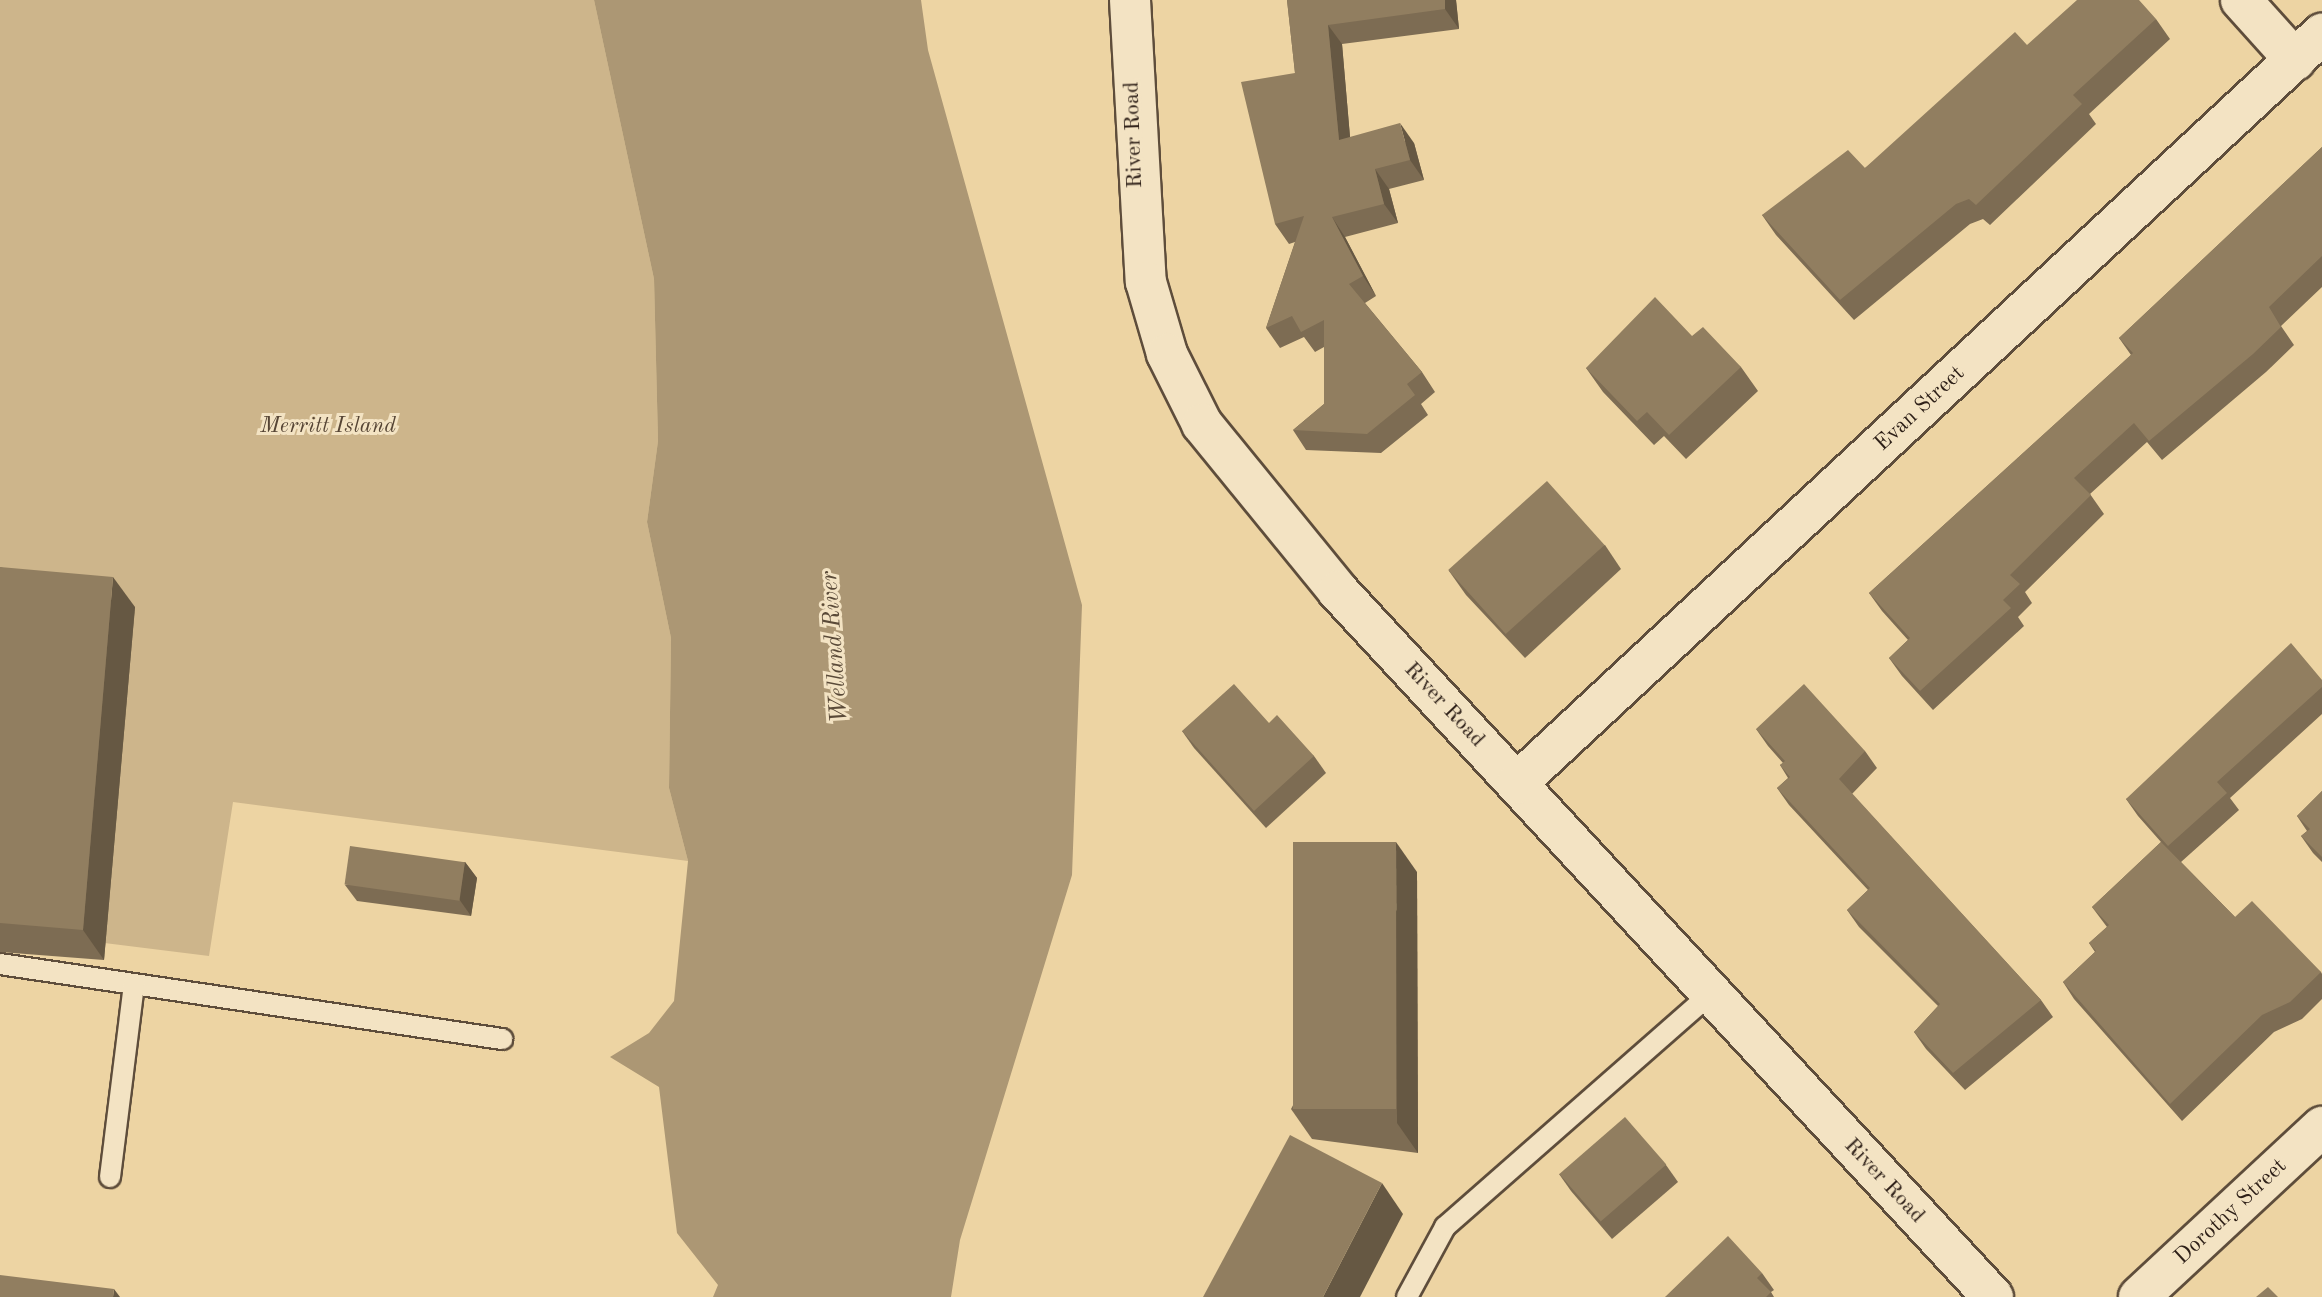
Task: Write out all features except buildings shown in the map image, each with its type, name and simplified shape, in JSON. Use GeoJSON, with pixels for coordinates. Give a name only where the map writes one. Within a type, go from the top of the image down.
{"type":"FeatureCollection","features":[{"type":"Feature","properties":{"kind":"street","name":"River Road"},"geometry":{"type":"LineString","coordinates":[[1130,0],[1136,204],[1146,282],[1174,368],[1202,424],[1261,503],[1710,994],[1993,1297]]}},
{"type":"Feature","properties":{"kind":"street"},"geometry":{"type":"LineString","coordinates":[[2241,0],[2308,47]]}},
{"type":"Feature","properties":{"kind":"street","name":"Evan Street"},"geometry":{"type":"LineString","coordinates":[[1517,783],[2308,47]]}},
{"type":"Feature","properties":{"kind":"street","name":"Dorothy Street"},"geometry":{"type":"LineString","coordinates":[[2139,1297],[2322,1127]]}},
{"type":"Feature","properties":{"kind":"lane"},"geometry":{"type":"LineString","coordinates":[[0,964],[502,1039]]}},
{"type":"Feature","properties":{"kind":"lane"},"geometry":{"type":"LineString","coordinates":[[110,1177],[134,984]]}},
{"type":"Feature","properties":{"kind":"lane"},"geometry":{"type":"LineString","coordinates":[[1407,1297],[1445,1227],[1710,994]]}},
{"type":"Feature","properties":{"kind":"green space","name":"Merritt Island"},"geometry":{"type":"Polygon","coordinates":[[[0,0],[594,0],[654,279],[658,441],[647,522],[671,638],[669,788],[688,861],[233,802],[209,956],[0,930],[0,0]]]}},
{"type":"Feature","properties":{"kind":"water","name":"Welland River"},"geometry":{"type":"Polygon","coordinates":[[[594,0],[921,0],[928,50],[1082,605],[1072,875],[960,1240],[951,1297],[713,1297],[718,1285],[677,1233],[659,1087],[610,1057],[649,1033],[674,1001],[688,861],[669,788],[671,638],[647,522],[658,441],[654,279],[594,0]]]}}]}
